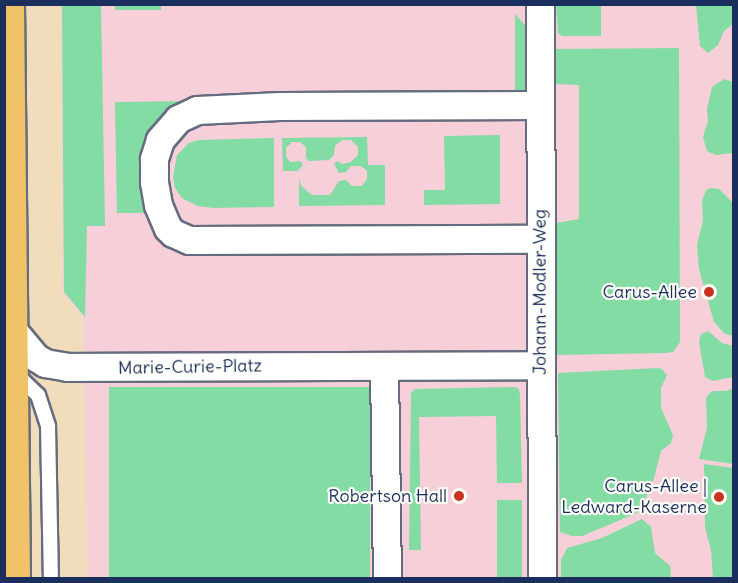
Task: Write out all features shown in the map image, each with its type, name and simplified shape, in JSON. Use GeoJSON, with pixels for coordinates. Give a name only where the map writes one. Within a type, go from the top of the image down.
{"type":"FeatureCollection","features":[{"type":"Feature","properties":{"kind":"main road"},"geometry":{"type":"LineString","coordinates":[[7,4],[14,579]]}},
{"type":"Feature","properties":{"kind":"street","name":"Johann-Modler-Weg"},"geometry":{"type":"LineString","coordinates":[[540,4],[539,364],[542,579]]}},
{"type":"Feature","properties":{"kind":"street"},"geometry":{"type":"LineString","coordinates":[[540,105],[279,106],[197,110],[178,119],[160,140],[154,159],[154,182],[158,205],[168,228],[173,233],[189,240],[540,239]]}},
{"type":"Feature","properties":{"kind":"street","name":"Marie-Curie-Platz"},"geometry":{"type":"LineString","coordinates":[[11,328],[35,357],[45,363],[67,368],[539,364]]}},
{"type":"Feature","properties":{"kind":"street"},"geometry":{"type":"LineString","coordinates":[[384,366],[387,579]]}},
{"type":"Feature","properties":{"kind":"lane"},"geometry":{"type":"LineString","coordinates":[[11,369],[38,395],[46,411],[51,579]]}},
{"type":"Feature","properties":{"kind":"shaded area"},"geometry":{"type":"Polygon","coordinates":[[[61,5],[733,5],[733,578],[88,578],[83,317],[63,294],[61,5]]]}},
{"type":"Feature","properties":{"kind":"green space"},"geometry":{"type":"Polygon","coordinates":[[[62,5],[101,5],[105,226],[87,226],[85,317],[64,292],[62,5]]]}},
{"type":"Feature","properties":{"kind":"green space"},"geometry":{"type":"Polygon","coordinates":[[[115,5],[161,5],[161,10],[115,10],[115,5]]]}},
{"type":"Feature","properties":{"kind":"green space"},"geometry":{"type":"Polygon","coordinates":[[[556,5],[601,5],[601,36],[562,36],[558,33],[556,5]]]}},
{"type":"Feature","properties":{"kind":"green space"},"geometry":{"type":"Polygon","coordinates":[[[696,5],[733,5],[733,24],[724,31],[718,45],[708,53],[700,46],[696,5]]]}},
{"type":"Feature","properties":{"kind":"green space"},"geometry":{"type":"Polygon","coordinates":[[[515,14],[525,25],[529,35],[529,88],[515,96],[515,14]]]}},
{"type":"Feature","properties":{"kind":"green space"},"geometry":{"type":"Polygon","coordinates":[[[679,48],[680,342],[673,352],[665,353],[557,355],[556,223],[579,219],[579,85],[555,84],[554,49],[679,48]]]}},
{"type":"Feature","properties":{"kind":"green space"},"geometry":{"type":"Polygon","coordinates":[[[724,79],[733,82],[733,153],[716,155],[707,151],[703,137],[708,121],[707,109],[712,87],[724,79]]]}},
{"type":"Feature","properties":{"kind":"green space"},"geometry":{"type":"Polygon","coordinates":[[[196,101],[174,116],[157,213],[117,213],[115,102],[196,101]]]}},
{"type":"Feature","properties":{"kind":"green space"},"geometry":{"type":"Polygon","coordinates":[[[500,135],[500,204],[424,205],[424,190],[445,190],[444,136],[500,135]]]}},
{"type":"Feature","properties":{"kind":"green space"},"geometry":{"type":"Polygon","coordinates":[[[367,137],[368,165],[385,165],[385,205],[299,206],[299,178],[301,186],[312,195],[330,195],[339,181],[346,180],[352,186],[362,186],[367,179],[367,171],[361,166],[351,166],[346,172],[339,173],[334,164],[337,161],[342,164],[351,162],[358,155],[358,147],[351,140],[342,140],[335,146],[334,155],[329,160],[309,161],[306,158],[306,147],[300,142],[292,142],[286,148],[286,156],[290,162],[300,161],[303,165],[298,171],[283,171],[282,138],[367,137]]]}},
{"type":"Feature","properties":{"kind":"green space"},"geometry":{"type":"Polygon","coordinates":[[[274,138],[274,207],[213,208],[198,206],[182,198],[175,188],[173,177],[177,155],[189,143],[198,140],[274,138]]]}},
{"type":"Feature","properties":{"kind":"green space"},"geometry":{"type":"Polygon","coordinates":[[[719,189],[733,203],[733,336],[725,334],[714,322],[699,269],[697,245],[703,220],[702,201],[706,190],[719,189]]]}},
{"type":"Feature","properties":{"kind":"green space"},"geometry":{"type":"Polygon","coordinates":[[[708,331],[722,343],[733,346],[733,377],[713,381],[705,377],[699,342],[701,334],[708,331]]]}},
{"type":"Feature","properties":{"kind":"green space"},"geometry":{"type":"Polygon","coordinates":[[[658,368],[667,375],[661,388],[661,408],[673,435],[671,443],[661,451],[653,482],[642,507],[637,513],[582,536],[560,532],[558,373],[658,368]]]}},
{"type":"Feature","properties":{"kind":"green space"},"geometry":{"type":"Polygon","coordinates":[[[109,387],[370,387],[370,578],[109,578],[109,387]]]}},
{"type":"Feature","properties":{"kind":"green space"},"geometry":{"type":"Polygon","coordinates":[[[515,387],[519,389],[520,396],[522,483],[497,483],[496,416],[419,417],[421,550],[409,550],[411,393],[415,389],[515,387]]]}},
{"type":"Feature","properties":{"kind":"green space"},"geometry":{"type":"Polygon","coordinates":[[[733,388],[733,464],[699,459],[707,428],[706,398],[712,391],[726,391],[733,388]]]}},
{"type":"Feature","properties":{"kind":"green space","name":"Carus-Allee | Ledward-Kaserne"},"geometry":{"type":"Polygon","coordinates":[[[704,464],[733,468],[733,578],[713,578],[711,550],[705,527],[704,464]]]}},
{"type":"Feature","properties":{"kind":"green space"},"geometry":{"type":"Polygon","coordinates":[[[497,500],[522,500],[522,578],[497,578],[497,500]]]}},
{"type":"Feature","properties":{"kind":"green space"},"geometry":{"type":"Polygon","coordinates":[[[642,519],[651,527],[655,553],[670,566],[671,578],[561,578],[561,560],[567,548],[602,538],[642,519]]]}},
{"type":"Feature","properties":{"kind":"place","name":"Carus-Allee"},"geometry":{"type":"Point","coordinates":[709,292]}},
{"type":"Feature","properties":{"kind":"place","name":"Robertson Hall"},"geometry":{"type":"Point","coordinates":[459,496]}},
{"type":"Feature","properties":{"kind":"place","name":"Carus-Allee | Ledward-Kaserne"},"geometry":{"type":"Point","coordinates":[719,497]}}]}
